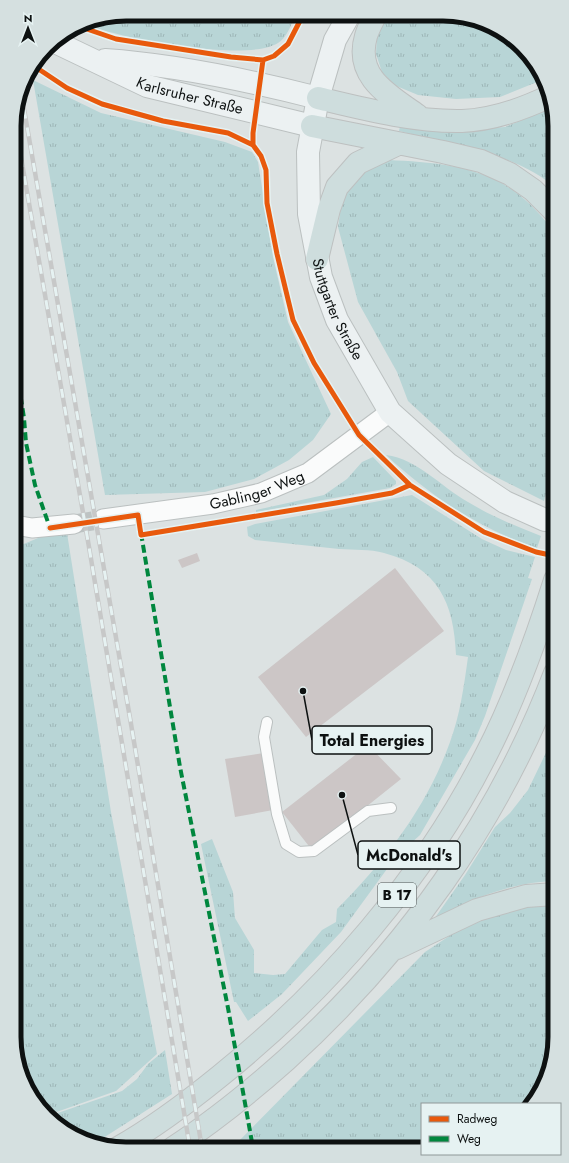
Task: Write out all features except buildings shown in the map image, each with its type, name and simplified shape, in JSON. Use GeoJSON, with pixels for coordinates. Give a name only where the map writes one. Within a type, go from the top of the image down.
{"type":"FeatureCollection","features":[{"type":"Feature","properties":{"kind":"highway"},"geometry":{"type":"LineString","coordinates":[[373,21],[366,36],[364,50],[365,64],[373,80],[384,91],[422,118]]}},
{"type":"Feature","properties":{"kind":"highway"},"geometry":{"type":"LineString","coordinates":[[318,98],[445,121],[478,119],[507,113],[544,98]]}},
{"type":"Feature","properties":{"kind":"highway"},"geometry":{"type":"LineString","coordinates":[[312,126],[444,152],[481,161],[510,174],[534,190],[548,205]]}},
{"type":"Feature","properties":{"kind":"highway"},"geometry":{"type":"LineString","coordinates":[[317,260],[329,209],[337,187],[358,163],[398,144]]}},
{"type":"Feature","properties":{"kind":"highway","name":"B 17"},"geometry":{"type":"LineString","coordinates":[[128,1142],[175,1112],[244,1057],[295,1012],[345,960],[416,869],[454,811],[486,755],[510,703],[536,638],[548,601]]}},
{"type":"Feature","properties":{"kind":"highway","name":"B 17"},"geometry":{"type":"LineString","coordinates":[[182,1142],[250,1092],[316,1032],[365,981],[390,951],[442,884],[481,826],[514,768],[548,691]]}},
{"type":"Feature","properties":{"kind":"highway"},"geometry":{"type":"LineString","coordinates":[[390,951],[477,910],[526,896],[548,894]]}},
{"type":"Feature","properties":{"kind":"street","name":"Stuttgarter Straße"},"geometry":{"type":"LineString","coordinates":[[346,21],[335,40],[318,98],[308,152],[307,178],[309,214],[317,260],[321,277],[337,320],[390,412],[448,464],[505,502],[545,520]]}},
{"type":"Feature","properties":{"kind":"street","name":"Karlsruher Straße"},"geometry":{"type":"LineString","coordinates":[[60,44],[147,86],[312,126]]}},
{"type":"Feature","properties":{"kind":"street","name":"Karlsruher Straße"},"geometry":{"type":"LineString","coordinates":[[94,60],[149,63],[260,83],[318,98]]}},
{"type":"Feature","properties":{"kind":"street","name":"Gablinger Weg"},"geometry":{"type":"LineString","coordinates":[[103,519],[213,504],[261,493],[308,473],[390,412]]}},
{"type":"Feature","properties":{"kind":"street"},"geometry":{"type":"LineString","coordinates":[[21,526],[32,528],[74,524]]}},
{"type":"Feature","properties":{"kind":"lane"},"geometry":{"type":"LineString","coordinates":[[267,722],[264,737],[277,814],[286,844],[299,852],[314,851],[368,811],[390,808]]}},
{"type":"Feature","properties":{"kind":"green space"},"geometry":{"type":"Polygon","coordinates":[[[126,21],[293,21],[286,34],[278,43],[262,48],[239,50],[181,46],[93,27],[106,23],[126,21]]]}},
{"type":"Feature","properties":{"kind":"green space"},"geometry":{"type":"Polygon","coordinates":[[[384,21],[443,21],[463,23],[489,32],[512,47],[522,57],[538,82],[500,97],[456,99],[418,95],[394,85],[382,72],[376,54],[377,33],[384,21]]]}},
{"type":"Feature","properties":{"kind":"green space"},"geometry":{"type":"Polygon","coordinates":[[[33,80],[101,113],[225,142],[252,152],[258,162],[273,257],[288,322],[331,414],[313,440],[289,460],[254,479],[205,492],[105,495],[33,80]]]}},
{"type":"Feature","properties":{"kind":"green space"},"geometry":{"type":"Polygon","coordinates":[[[546,110],[548,126],[548,182],[522,166],[503,158],[460,145],[399,131],[400,126],[444,131],[505,127],[546,110]]]}},
{"type":"Feature","properties":{"kind":"green space"},"geometry":{"type":"Polygon","coordinates":[[[389,160],[454,166],[470,170],[500,182],[520,195],[548,224],[548,486],[544,501],[484,471],[408,401],[397,372],[358,302],[338,227],[341,206],[348,186],[366,167],[389,160]]]}},
{"type":"Feature","properties":{"kind":"green space"},"geometry":{"type":"Polygon","coordinates":[[[386,455],[409,462],[429,474],[458,496],[477,507],[541,536],[537,548],[496,531],[457,510],[420,484],[386,455]]]}},
{"type":"Feature","properties":{"kind":"green space"},"geometry":{"type":"Polygon","coordinates":[[[373,457],[396,481],[396,484],[390,488],[256,512],[256,510],[324,495],[347,479],[362,462],[373,457]]]}},
{"type":"Feature","properties":{"kind":"green space"},"geometry":{"type":"Polygon","coordinates":[[[412,495],[482,539],[506,550],[535,557],[528,578],[532,579],[485,716],[475,740],[420,835],[395,858],[341,932],[282,994],[248,1021],[236,1002],[234,1002],[201,844],[212,839],[233,892],[235,918],[254,950],[254,973],[273,975],[285,974],[322,930],[336,922],[337,909],[372,872],[403,832],[417,811],[441,766],[450,742],[461,700],[468,657],[456,655],[452,619],[440,590],[430,578],[418,568],[403,559],[368,550],[339,549],[255,540],[248,536],[247,527],[255,524],[412,495]]]}},
{"type":"Feature","properties":{"kind":"green space"},"geometry":{"type":"Polygon","coordinates":[[[67,533],[111,812],[157,1054],[116,1091],[54,1113],[47,1106],[32,1083],[23,1057],[21,1037],[21,545],[43,536],[67,533]]]}},
{"type":"Feature","properties":{"kind":"green space"},"geometry":{"type":"Polygon","coordinates":[[[548,749],[548,881],[507,888],[491,893],[460,906],[432,922],[465,875],[495,827],[510,813],[528,790],[548,749]]]}},
{"type":"Feature","properties":{"kind":"green space"},"geometry":{"type":"Polygon","coordinates":[[[548,902],[548,1043],[546,1057],[540,1077],[524,1103],[421,1103],[421,1142],[238,1142],[425,952],[463,927],[508,910],[548,902]]]}},
{"type":"Feature","properties":{"kind":"green space"},"geometry":{"type":"Polygon","coordinates":[[[165,1050],[172,1094],[102,1139],[86,1134],[74,1128],[55,1114],[122,1091],[137,1079],[148,1064],[165,1050]]]}},
{"type":"Feature","properties":{"kind":"tunnel"},"geometry":{"type":"LineString","coordinates":[[74,524],[103,519]]}},
{"type":"Feature","properties":{"kind":"railway"},"geometry":{"type":"LineString","coordinates":[[23,106],[130,718],[201,1142]]}},
{"type":"Feature","properties":{"kind":"railway"},"geometry":{"type":"LineString","coordinates":[[21,157],[89,547],[189,1142]]}},
{"type":"Feature","properties":{"kind":"marked path"},"geometry":{"type":"LineString","coordinates":[[21,399],[26,443],[35,485],[50,528]]}},
{"type":"Feature","properties":{"kind":"marked path"},"geometry":{"type":"LineString","coordinates":[[141,533],[180,767],[228,1008],[252,1142]]}},
{"type":"Feature","properties":{"kind":"cycle path"},"geometry":{"type":"LineString","coordinates":[[86,29],[116,39],[231,57],[263,60],[274,56],[288,44],[300,21]]}},
{"type":"Feature","properties":{"kind":"cycle path"},"geometry":{"type":"LineString","coordinates":[[263,60],[253,133],[253,145],[261,156],[266,170],[267,203],[277,254],[293,320],[314,363],[359,435],[410,485],[484,532],[536,552],[548,555]]}},
{"type":"Feature","properties":{"kind":"cycle path"},"geometry":{"type":"LineString","coordinates":[[38,69],[67,88],[102,104],[163,121],[228,133],[253,145]]}},
{"type":"Feature","properties":{"kind":"cycle path"},"geometry":{"type":"LineString","coordinates":[[50,528],[138,515],[141,535],[392,493],[410,485]]}},
{"type":"Feature","properties":{"kind":"place","name":"Total Energies"},"geometry":{"type":"Point","coordinates":[303,691]}},
{"type":"Feature","properties":{"kind":"place","name":"McDonald's"},"geometry":{"type":"Point","coordinates":[342,795]}}]}
